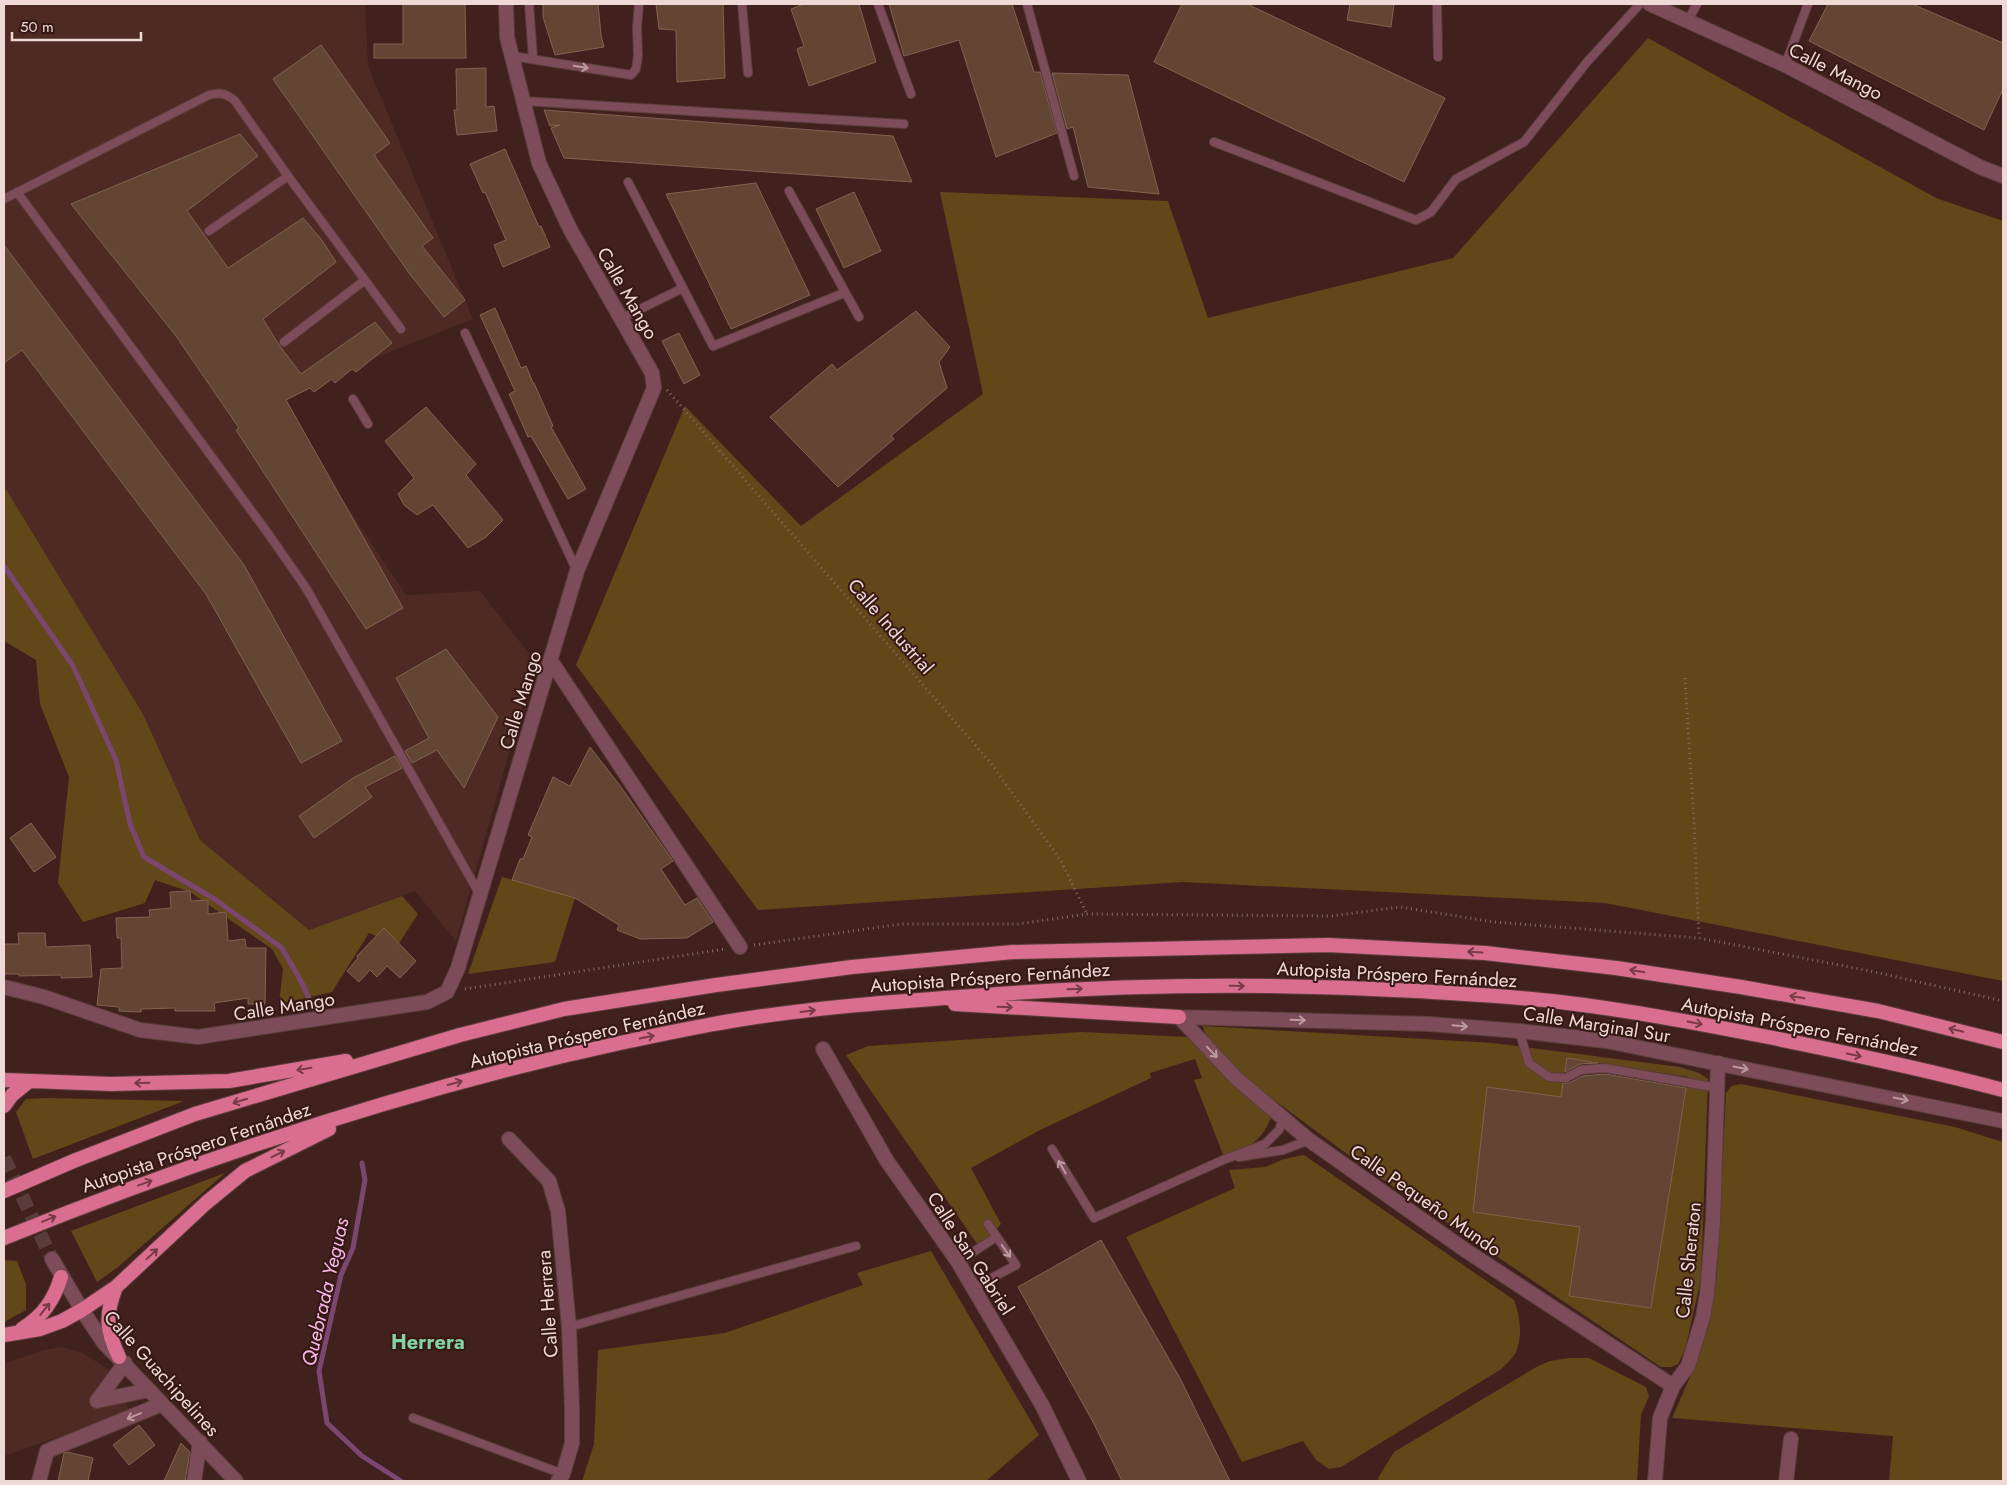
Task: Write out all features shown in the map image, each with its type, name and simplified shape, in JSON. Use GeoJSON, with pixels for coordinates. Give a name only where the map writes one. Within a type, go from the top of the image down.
{"type":"FeatureCollection","features":[{"type":"Feature","properties":{"kind":"highway","name":"Autopista Próspero Fernández"},"geometry":{"type":"LineString","coordinates":[[4,1191],[76,1160],[195,1114],[460,1035],[564,1009],[716,985],[852,967],[1013,952],[1328,945],[1485,953],[1626,969],[1878,1011],[2003,1042]]}},
{"type":"Feature","properties":{"kind":"highway","name":"Autopista Próspero Fernández"},"geometry":{"type":"LineString","coordinates":[[4,1238],[99,1199],[194,1165],[408,1096],[540,1061],[732,1020],[886,1002],[1049,990],[1220,985],[1361,988],[1471,994],[1561,1002],[1688,1022],[1927,1070],[2003,1090]]}},
{"type":"Feature","properties":{"kind":"highway"},"geometry":{"type":"LineString","coordinates":[[886,1002],[1041,1008],[1179,1017]]}},
{"type":"Feature","properties":{"kind":"highway"},"geometry":{"type":"LineString","coordinates":[[4,1080],[111,1084],[229,1081],[420,1047]]}},
{"type":"Feature","properties":{"kind":"highway"},"geometry":{"type":"LineString","coordinates":[[4,1106],[12,1095],[28,1082]]}},
{"type":"Feature","properties":{"kind":"highway"},"geometry":{"type":"LineString","coordinates":[[10,1333],[40,1329],[62,1322],[116,1287],[206,1203],[245,1170],[314,1136],[408,1096]]}},
{"type":"Feature","properties":{"kind":"highway"},"geometry":{"type":"LineString","coordinates":[[10,1333],[33,1322],[46,1310],[56,1294],[61,1277]]}},
{"type":"Feature","properties":{"kind":"highway"},"geometry":{"type":"LineString","coordinates":[[116,1287],[110,1304],[108,1323],[111,1341],[122,1360]]}},
{"type":"Feature","properties":{"kind":"street","name":"Calle Mango"},"geometry":{"type":"LineString","coordinates":[[4,987],[44,997],[140,1030],[198,1037],[427,1002],[447,992],[458,968],[552,661],[577,571],[654,388],[652,373],[570,229],[539,163],[507,36],[506,4]]}},
{"type":"Feature","properties":{"kind":"street","name":"Calle Mango"},"geometry":{"type":"LineString","coordinates":[[1650,4],[1785,65],[1980,167],[2003,176]]}},
{"type":"Feature","properties":{"kind":"street"},"geometry":{"type":"LineString","coordinates":[[552,661],[740,947]]}},
{"type":"Feature","properties":{"kind":"street","name":"Calle Marginal Sur"},"geometry":{"type":"LineString","coordinates":[[1179,1017],[1429,1024],[1519,1031],[1606,1041],[2003,1121]]}},
{"type":"Feature","properties":{"kind":"street","name":"Calle Pequeño Mundo"},"geometry":{"type":"LineString","coordinates":[[1179,1017],[1237,1079],[1309,1140],[1465,1250],[1673,1386]]}},
{"type":"Feature","properties":{"kind":"street","name":"Calle San Gabriel"},"geometry":{"type":"LineString","coordinates":[[823,1050],[887,1161],[958,1262],[1042,1404],[1079,1481]]}},
{"type":"Feature","properties":{"kind":"street","name":"Calle Sheraton"},"geometry":{"type":"LineString","coordinates":[[1655,1481],[1660,1418],[1673,1386],[1688,1366],[1699,1334],[1707,1294],[1713,1221],[1718,1064]]}},
{"type":"Feature","properties":{"kind":"street","name":"Calle Herrera"},"geometry":{"type":"LineString","coordinates":[[509,1139],[549,1181],[558,1211],[569,1327],[572,1443],[560,1478]]}},
{"type":"Feature","properties":{"kind":"street","name":"Calle Guachipelines"},"geometry":{"type":"LineString","coordinates":[[52,1259],[61,1277],[104,1343],[236,1481]]}},
{"type":"Feature","properties":{"kind":"street"},"geometry":{"type":"LineString","coordinates":[[122,1360],[97,1401],[148,1390]]}},
{"type":"Feature","properties":{"kind":"street"},"geometry":{"type":"LineString","coordinates":[[39,1481],[47,1451],[162,1404]]}},
{"type":"Feature","properties":{"kind":"street"},"geometry":{"type":"LineString","coordinates":[[1786,1481],[1791,1439]]}},
{"type":"Feature","properties":{"kind":"street"},"geometry":{"type":"LineString","coordinates":[[194,1481],[200,1442]]}},
{"type":"Feature","properties":{"kind":"lane"},"geometry":{"type":"LineString","coordinates":[[529,4],[533,59]]}},
{"type":"Feature","properties":{"kind":"lane"},"geometry":{"type":"LineString","coordinates":[[512,56],[631,75],[636,69],[638,56],[637,27],[639,4]]}},
{"type":"Feature","properties":{"kind":"lane"},"geometry":{"type":"LineString","coordinates":[[742,4],[748,73]]}},
{"type":"Feature","properties":{"kind":"lane"},"geometry":{"type":"LineString","coordinates":[[878,4],[911,94]]}},
{"type":"Feature","properties":{"kind":"lane"},"geometry":{"type":"LineString","coordinates":[[1027,4],[1074,176]]}},
{"type":"Feature","properties":{"kind":"lane"},"geometry":{"type":"LineString","coordinates":[[1436,4],[1438,57]]}},
{"type":"Feature","properties":{"kind":"lane"},"geometry":{"type":"LineString","coordinates":[[1214,142],[1416,220],[1431,212],[1456,179],[1524,142],[1587,62],[1640,4]]}},
{"type":"Feature","properties":{"kind":"lane"},"geometry":{"type":"LineString","coordinates":[[1687,22],[1697,4]]}},
{"type":"Feature","properties":{"kind":"lane"},"geometry":{"type":"LineString","coordinates":[[1785,65],[1808,4]]}},
{"type":"Feature","properties":{"kind":"lane"},"geometry":{"type":"LineString","coordinates":[[4,199],[208,95],[217,92],[225,94],[235,101],[401,328]]}},
{"type":"Feature","properties":{"kind":"lane"},"geometry":{"type":"LineString","coordinates":[[523,101],[904,124]]}},
{"type":"Feature","properties":{"kind":"lane"},"geometry":{"type":"LineString","coordinates":[[209,231],[288,176]]}},
{"type":"Feature","properties":{"kind":"lane"},"geometry":{"type":"LineString","coordinates":[[628,182],[713,346],[844,292]]}},
{"type":"Feature","properties":{"kind":"lane"},"geometry":{"type":"LineString","coordinates":[[789,191],[858,317]]}},
{"type":"Feature","properties":{"kind":"lane"},"geometry":{"type":"LineString","coordinates":[[17,192],[267,532],[306,588],[480,896]]}},
{"type":"Feature","properties":{"kind":"lane"},"geometry":{"type":"LineString","coordinates":[[284,342],[365,280]]}},
{"type":"Feature","properties":{"kind":"lane"},"geometry":{"type":"LineString","coordinates":[[620,318],[683,288]]}},
{"type":"Feature","properties":{"kind":"lane"},"geometry":{"type":"LineString","coordinates":[[465,333],[577,571]]}},
{"type":"Feature","properties":{"kind":"lane"},"geometry":{"type":"LineString","coordinates":[[353,399],[368,424]]}},
{"type":"Feature","properties":{"kind":"lane"},"geometry":{"type":"LineString","coordinates":[[1519,1031],[1529,1063],[1549,1077],[1566,1078],[1582,1070],[1605,1068],[1718,1088]]}},
{"type":"Feature","properties":{"kind":"lane"},"geometry":{"type":"LineString","coordinates":[[1052,1148],[1094,1218],[1223,1160],[1265,1144],[1279,1130],[1283,1119]]}},
{"type":"Feature","properties":{"kind":"lane"},"geometry":{"type":"LineString","coordinates":[[1223,1160],[1283,1150],[1309,1140]]}},
{"type":"Feature","properties":{"kind":"lane"},"geometry":{"type":"LineString","coordinates":[[973,1288],[1016,1265],[988,1224]]}},
{"type":"Feature","properties":{"kind":"lane"},"geometry":{"type":"LineString","coordinates":[[958,1262],[996,1237]]}},
{"type":"Feature","properties":{"kind":"lane"},"geometry":{"type":"LineString","coordinates":[[569,1327],[856,1246]]}},
{"type":"Feature","properties":{"kind":"lane"},"geometry":{"type":"LineString","coordinates":[[413,1418],[560,1478]]}},
{"type":"Feature","properties":{"kind":"path","name":"Calle Industrial"},"geometry":{"type":"LineString","coordinates":[[652,373],[990,762],[1061,861],[1087,914]]}},
{"type":"Feature","properties":{"kind":"path"},"geometry":{"type":"LineString","coordinates":[[1685,678],[1699,938]]}},
{"type":"Feature","properties":{"kind":"shaded area"},"geometry":{"type":"Polygon","coordinates":[[[4,4],[365,4],[368,66],[473,319],[324,378],[278,403],[406,595],[480,591],[535,661],[456,941],[415,891],[309,930],[200,840],[143,714],[4,486],[4,4]]]}},
{"type":"Feature","properties":{"kind":"shaded area"},"geometry":{"type":"Polygon","coordinates":[[[1648,38],[1936,198],[2003,221],[2003,981],[1605,903],[1183,882],[758,910],[576,665],[685,406],[801,526],[983,394],[940,192],[1168,201],[1208,318],[1453,258],[1648,38]]]}},
{"type":"Feature","properties":{"kind":"shaded area"},"geometry":{"type":"Polygon","coordinates":[[[4,486],[143,714],[200,840],[309,930],[402,896],[418,914],[398,945],[369,933],[332,992],[279,1004],[283,969],[272,949],[190,892],[155,880],[145,903],[83,922],[58,883],[69,777],[40,704],[36,660],[4,641],[4,486]]]}},
{"type":"Feature","properties":{"kind":"shaded area"},"geometry":{"type":"Polygon","coordinates":[[[502,877],[575,898],[555,962],[468,974],[502,877]]]}},
{"type":"Feature","properties":{"kind":"shaded area"},"geometry":{"type":"Polygon","coordinates":[[[1203,1026],[1493,1043],[1680,1067],[1699,1073],[1708,1079],[1701,1279],[1685,1350],[1678,1364],[1671,1367],[1661,1367],[1370,1171],[1262,1091],[1230,1064],[1205,1035],[1203,1026]],[[1567,1058],[1561,1097],[1487,1088],[1473,1212],[1580,1227],[1569,1295],[1651,1308],[1688,1077],[1567,1058]]]}},
{"type":"Feature","properties":{"kind":"shaded area"},"geometry":{"type":"Polygon","coordinates":[[[1081,1032],[1189,1037],[1196,1042],[1211,1062],[1234,1086],[1272,1116],[1258,1139],[1241,1150],[1224,1157],[1194,1080],[1202,1078],[1195,1059],[1150,1073],[1151,1078],[1040,1130],[971,1168],[1001,1224],[980,1248],[846,1055],[868,1046],[1081,1032]]]}},
{"type":"Feature","properties":{"kind":"shaded area"},"geometry":{"type":"Polygon","coordinates":[[[1741,1084],[1955,1127],[2003,1142],[2003,1481],[1889,1481],[1893,1436],[1672,1418],[1697,1361],[1710,1322],[1717,1274],[1726,1093],[1732,1086],[1741,1084]]]}},
{"type":"Feature","properties":{"kind":"shaded area"},"geometry":{"type":"Polygon","coordinates":[[[26,1099],[184,1101],[33,1159],[16,1112],[26,1099]]]}},
{"type":"Feature","properties":{"kind":"shaded area"},"geometry":{"type":"Polygon","coordinates":[[[1304,1155],[1514,1300],[1520,1326],[1516,1352],[1500,1370],[1341,1467],[1329,1469],[1316,1460],[1303,1441],[1242,1462],[1126,1237],[1235,1188],[1229,1170],[1265,1167],[1284,1159],[1304,1155]]]}},
{"type":"Feature","properties":{"kind":"shaded area"},"geometry":{"type":"Polygon","coordinates":[[[225,1173],[118,1267],[97,1282],[71,1231],[225,1173]]]}},
{"type":"Feature","properties":{"kind":"shaded area"},"geometry":{"type":"Polygon","coordinates":[[[931,1251],[1039,1435],[986,1481],[582,1481],[594,1444],[598,1350],[725,1333],[863,1285],[857,1273],[931,1251]]]}},
{"type":"Feature","properties":{"kind":"shaded area"},"geometry":{"type":"Polygon","coordinates":[[[4,1260],[17,1261],[26,1284],[26,1310],[4,1322],[4,1260]]]}},
{"type":"Feature","properties":{"kind":"shaded area"},"geometry":{"type":"Polygon","coordinates":[[[62,1347],[83,1353],[108,1369],[130,1412],[4,1456],[4,1364],[43,1350],[62,1347]]]}},
{"type":"Feature","properties":{"kind":"shaded area"},"geometry":{"type":"Polygon","coordinates":[[[1569,1358],[1589,1358],[1646,1387],[1649,1396],[1641,1415],[1637,1481],[1379,1481],[1378,1478],[1394,1452],[1538,1366],[1550,1361],[1569,1358]]]}},
{"type":"Feature","properties":{"kind":"building"},"geometry":{"type":"Polygon","coordinates":[[[403,4],[465,4],[466,58],[374,58],[374,44],[403,44],[403,4]]]}},
{"type":"Feature","properties":{"kind":"building"},"geometry":{"type":"Polygon","coordinates":[[[543,4],[598,4],[604,47],[555,55],[543,17],[543,4]]]}},
{"type":"Feature","properties":{"kind":"building"},"geometry":{"type":"Polygon","coordinates":[[[656,4],[723,4],[725,78],[677,82],[676,30],[659,29],[656,4]]]}},
{"type":"Feature","properties":{"kind":"building"},"geometry":{"type":"Polygon","coordinates":[[[804,4],[859,4],[876,62],[809,86],[797,49],[804,46],[791,9],[804,4]]]}},
{"type":"Feature","properties":{"kind":"building"},"geometry":{"type":"Polygon","coordinates":[[[889,4],[1012,4],[1034,72],[1040,72],[1057,133],[996,157],[959,40],[904,56],[889,4]]]}},
{"type":"Feature","properties":{"kind":"building"},"geometry":{"type":"Polygon","coordinates":[[[1182,4],[1247,4],[1445,98],[1404,182],[1154,62],[1182,4]]]}},
{"type":"Feature","properties":{"kind":"building"},"geometry":{"type":"Polygon","coordinates":[[[1350,4],[1394,4],[1391,27],[1347,20],[1350,4]]]}},
{"type":"Feature","properties":{"kind":"building"},"geometry":{"type":"Polygon","coordinates":[[[1828,4],[1912,4],[2003,43],[2003,89],[1984,130],[1809,41],[1828,4]]]}},
{"type":"Feature","properties":{"kind":"building"},"geometry":{"type":"Polygon","coordinates":[[[321,45],[390,143],[374,155],[433,238],[422,246],[465,300],[444,317],[409,273],[273,79],[321,45]]]}},
{"type":"Feature","properties":{"kind":"building"},"geometry":{"type":"Polygon","coordinates":[[[486,68],[486,107],[494,106],[497,131],[457,135],[454,110],[457,110],[456,69],[486,68]]]}},
{"type":"Feature","properties":{"kind":"building"},"geometry":{"type":"Polygon","coordinates":[[[1052,73],[1128,75],[1159,194],[1088,187],[1073,127],[1067,129],[1052,73]]]}},
{"type":"Feature","properties":{"kind":"building"},"geometry":{"type":"Polygon","coordinates":[[[544,110],[893,136],[912,182],[564,158],[551,128],[560,125],[550,126],[544,110]]]}},
{"type":"Feature","properties":{"kind":"building"},"geometry":{"type":"Polygon","coordinates":[[[240,134],[258,156],[187,211],[228,268],[303,218],[321,239],[336,262],[263,319],[279,345],[301,374],[375,322],[392,343],[356,372],[352,369],[335,383],[332,379],[314,392],[310,388],[286,400],[403,608],[366,629],[236,430],[239,428],[176,336],[71,204],[240,134]]]}},
{"type":"Feature","properties":{"kind":"building"},"geometry":{"type":"Polygon","coordinates":[[[505,149],[539,227],[541,226],[550,247],[503,267],[494,245],[506,240],[485,192],[483,193],[470,164],[505,149]]]}},
{"type":"Feature","properties":{"kind":"building"},"geometry":{"type":"Polygon","coordinates":[[[756,183],[810,295],[731,329],[666,194],[756,183]]]}},
{"type":"Feature","properties":{"kind":"building"},"geometry":{"type":"Polygon","coordinates":[[[854,192],[881,251],[844,268],[816,209],[854,192]]]}},
{"type":"Feature","properties":{"kind":"building"},"geometry":{"type":"Polygon","coordinates":[[[4,245],[244,565],[342,741],[301,763],[206,594],[22,350],[4,363],[4,245]]]}},
{"type":"Feature","properties":{"kind":"building"},"geometry":{"type":"Polygon","coordinates":[[[495,308],[521,368],[526,366],[553,426],[551,427],[586,489],[568,499],[531,436],[528,437],[509,394],[515,391],[480,315],[495,308]]]}},
{"type":"Feature","properties":{"kind":"building"},"geometry":{"type":"Polygon","coordinates":[[[916,311],[950,347],[939,362],[947,388],[891,436],[894,439],[838,487],[770,417],[832,364],[837,370],[916,311]]]}},
{"type":"Feature","properties":{"kind":"building"},"geometry":{"type":"Polygon","coordinates":[[[679,333],[700,375],[684,384],[662,341],[679,333]]]}},
{"type":"Feature","properties":{"kind":"building"},"geometry":{"type":"Polygon","coordinates":[[[426,407],[476,464],[466,475],[503,520],[486,537],[468,548],[433,505],[417,515],[404,505],[398,494],[414,478],[385,441],[426,407]]]}},
{"type":"Feature","properties":{"kind":"building"},"geometry":{"type":"Polygon","coordinates":[[[446,649],[498,717],[464,788],[437,750],[412,763],[405,751],[429,738],[396,678],[446,649]]]}},
{"type":"Feature","properties":{"kind":"building"},"geometry":{"type":"Polygon","coordinates":[[[590,747],[621,787],[673,861],[661,869],[685,905],[697,898],[713,922],[687,938],[640,939],[617,930],[619,925],[575,898],[512,880],[520,859],[523,859],[532,837],[528,835],[553,777],[570,786],[590,747]]]}},
{"type":"Feature","properties":{"kind":"building"},"geometry":{"type":"Polygon","coordinates":[[[395,756],[402,768],[365,787],[372,797],[314,838],[299,816],[353,778],[395,756]]]}},
{"type":"Feature","properties":{"kind":"building"},"geometry":{"type":"Polygon","coordinates":[[[31,823],[56,857],[34,872],[10,838],[31,823]]]}},
{"type":"Feature","properties":{"kind":"building"},"geometry":{"type":"Polygon","coordinates":[[[190,891],[191,901],[208,900],[208,914],[226,912],[228,941],[245,939],[246,948],[266,948],[265,1004],[248,1004],[248,998],[214,1003],[215,1011],[175,1011],[175,1008],[141,1009],[141,1012],[119,1011],[119,1007],[97,1005],[101,969],[122,968],[121,938],[117,938],[116,918],[150,917],[149,910],[171,908],[170,892],[190,891]]]}},
{"type":"Feature","properties":{"kind":"building"},"geometry":{"type":"Polygon","coordinates":[[[384,928],[416,961],[400,978],[387,966],[377,977],[370,970],[359,982],[347,971],[358,958],[357,956],[384,928]]]}},
{"type":"Feature","properties":{"kind":"building"},"geometry":{"type":"Polygon","coordinates":[[[18,933],[45,933],[46,947],[90,945],[92,977],[61,978],[61,975],[19,976],[19,974],[4,974],[4,944],[19,944],[18,933]]]}},
{"type":"Feature","properties":{"kind":"building"},"geometry":{"type":"Polygon","coordinates":[[[1567,1058],[1598,1063],[1580,1064],[1565,1072],[1567,1058]]]}},
{"type":"Feature","properties":{"kind":"building"},"geometry":{"type":"Polygon","coordinates":[[[1605,1074],[1686,1088],[1651,1308],[1569,1296],[1580,1227],[1473,1212],[1487,1087],[1561,1097],[1563,1083],[1569,1083],[1583,1076],[1605,1074]]]}},
{"type":"Feature","properties":{"kind":"building"},"geometry":{"type":"Polygon","coordinates":[[[1101,1240],[1181,1380],[1230,1481],[1122,1481],[1093,1422],[1018,1287],[1101,1240]]]}},
{"type":"Feature","properties":{"kind":"building"},"geometry":{"type":"Polygon","coordinates":[[[139,1425],[155,1445],[129,1465],[113,1445],[139,1425]]]}},
{"type":"Feature","properties":{"kind":"building"},"geometry":{"type":"Polygon","coordinates":[[[181,1443],[190,1452],[185,1481],[164,1481],[181,1443]]]}},
{"type":"Feature","properties":{"kind":"building"},"geometry":{"type":"Polygon","coordinates":[[[64,1453],[93,1458],[88,1481],[58,1481],[64,1453]]]}},
{"type":"Feature","properties":{"kind":"waterway","name":"Quebrada Yeguas"},"geometry":{"type":"LineString","coordinates":[[4,566],[73,666],[116,760],[130,824],[144,857],[216,900],[282,948],[303,985],[313,1008]]}},
{"type":"Feature","properties":{"kind":"waterway","name":"Quebrada Yeguas"},"geometry":{"type":"LineString","coordinates":[[362,1163],[365,1180],[353,1248],[341,1275],[319,1371],[327,1423],[362,1456],[401,1481]]}},
{"type":"Feature","properties":{"kind":"tunnel"},"geometry":{"type":"LineString","coordinates":[[4,1158],[52,1259]]}},
{"type":"Feature","properties":{"kind":"district","name":"Herrera"},"geometry":{"type":"Point","coordinates":[428,1342]}}]}
